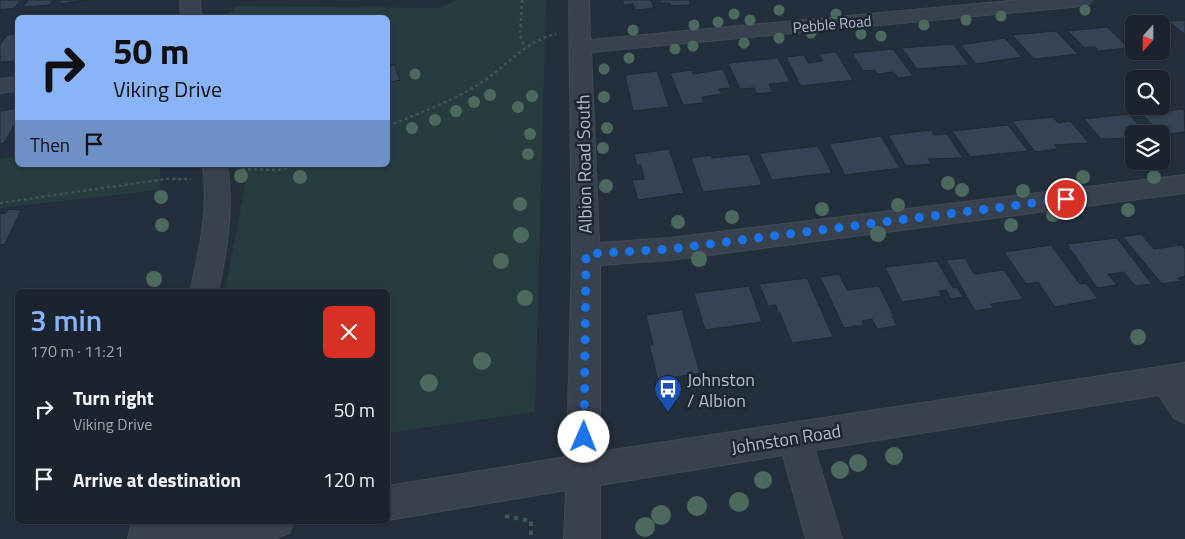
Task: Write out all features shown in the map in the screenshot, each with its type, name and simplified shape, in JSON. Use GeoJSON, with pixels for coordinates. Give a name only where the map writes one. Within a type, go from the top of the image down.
{"type":"FeatureCollection","features":[{"type":"Feature","properties":{"kind":"street"},"geometry":{"type":"LineString","coordinates":[[190,0],[191,15]]}},
{"type":"Feature","properties":{"kind":"street","name":"Albion Road South"},"geometry":{"type":"LineString","coordinates":[[579,0],[582,47],[586,254],[582,539]]}},
{"type":"Feature","properties":{"kind":"street"},"geometry":{"type":"LineString","coordinates":[[880,0],[893,18]]}},
{"type":"Feature","properties":{"kind":"street","name":"Pebble Road"},"geometry":{"type":"LineString","coordinates":[[582,47],[1082,0]]}},
{"type":"Feature","properties":{"kind":"street"},"geometry":{"type":"LineString","coordinates":[[0,86],[15,84]]}},
{"type":"Feature","properties":{"kind":"street"},"geometry":{"type":"LineString","coordinates":[[204,289],[216,241],[216,172]]}},
{"type":"Feature","properties":{"kind":"street"},"geometry":{"type":"LineString","coordinates":[[586,254],[670,249],[1185,184]]}},
{"type":"Feature","properties":{"kind":"street"},"geometry":{"type":"LineString","coordinates":[[1175,379],[1185,408]]}},
{"type":"Feature","properties":{"kind":"street","name":"Johnston Road"},"geometry":{"type":"LineString","coordinates":[[390,503],[1175,379]]}},
{"type":"Feature","properties":{"kind":"street"},"geometry":{"type":"LineString","coordinates":[[795,438],[824,539]]}},
{"type":"Feature","properties":{"kind":"street"},"geometry":{"type":"LineString","coordinates":[[146,539],[149,524]]}},
{"type":"Feature","properties":{"kind":"street"},"geometry":{"type":"LineString","coordinates":[[169,539],[259,524]]}},
{"type":"Feature","properties":{"kind":"path"},"geometry":{"type":"LineString","coordinates":[[522,0],[520,35],[525,48]]}},
{"type":"Feature","properties":{"kind":"path"},"geometry":{"type":"LineString","coordinates":[[390,125],[464,94],[505,66],[525,48],[550,34],[559,34]]}},
{"type":"Feature","properties":{"kind":"path"},"geometry":{"type":"LineString","coordinates":[[0,203],[166,178],[190,179],[216,172],[241,169],[273,172],[295,167]]}},
{"type":"Feature","properties":{"kind":"green space"},"geometry":{"type":"Polygon","coordinates":[[[456,0],[546,0],[535,412],[390,433],[390,289],[225,289],[245,186],[241,167],[390,167],[390,15],[228,15],[237,6],[440,8],[456,0]]]}},
{"type":"Feature","properties":{"kind":"green space"},"geometry":{"type":"Polygon","coordinates":[[[15,156],[15,167],[160,167],[160,190],[0,208],[0,159],[15,156]]]}},
{"type":"Feature","properties":{"kind":"building"},"geometry":{"type":"Polygon","coordinates":[[[0,0],[20,0],[15,8],[0,10],[0,0]]]}},
{"type":"Feature","properties":{"kind":"building"},"geometry":{"type":"Polygon","coordinates":[[[28,0],[53,0],[50,5],[23,7],[28,0]]]}},
{"type":"Feature","properties":{"kind":"building"},"geometry":{"type":"Polygon","coordinates":[[[61,0],[87,0],[59,4],[61,0]]]}},
{"type":"Feature","properties":{"kind":"building"},"geometry":{"type":"Polygon","coordinates":[[[622,0],[651,0],[654,8],[635,10],[633,4],[624,5],[622,0]]]}},
{"type":"Feature","properties":{"kind":"building"},"geometry":{"type":"Polygon","coordinates":[[[659,0],[689,0],[690,5],[671,6],[669,3],[661,3],[659,0]]]}},
{"type":"Feature","properties":{"kind":"building"},"geometry":{"type":"Polygon","coordinates":[[[1185,20],[1185,35],[1170,22],[1185,20]]]}},
{"type":"Feature","properties":{"kind":"building"},"geometry":{"type":"Polygon","coordinates":[[[1107,27],[1125,44],[1125,48],[1099,51],[1095,47],[1085,48],[1068,31],[1107,27]]]}},
{"type":"Feature","properties":{"kind":"building"},"geometry":{"type":"Polygon","coordinates":[[[1056,31],[1078,54],[1034,59],[1012,35],[1056,31]]]}},
{"type":"Feature","properties":{"kind":"building"},"geometry":{"type":"Polygon","coordinates":[[[15,34],[15,61],[0,62],[0,45],[7,35],[15,34]]]}},
{"type":"Feature","properties":{"kind":"building"},"geometry":{"type":"Polygon","coordinates":[[[1005,38],[1022,57],[976,64],[961,45],[1005,38]]]}},
{"type":"Feature","properties":{"kind":"building"},"geometry":{"type":"Polygon","coordinates":[[[953,44],[969,65],[917,69],[902,48],[953,44]]]}},
{"type":"Feature","properties":{"kind":"building"},"geometry":{"type":"Polygon","coordinates":[[[893,49],[913,76],[898,78],[894,72],[877,74],[875,70],[863,71],[852,53],[893,49]]]}},
{"type":"Feature","properties":{"kind":"building"},"geometry":{"type":"Polygon","coordinates":[[[836,52],[853,80],[801,86],[786,57],[804,55],[808,63],[823,61],[819,54],[836,52]]]}},
{"type":"Feature","properties":{"kind":"building"},"geometry":{"type":"Polygon","coordinates":[[[778,58],[790,82],[769,84],[773,92],[757,94],[754,88],[740,89],[728,63],[778,58]]]}},
{"type":"Feature","properties":{"kind":"building"},"geometry":{"type":"Polygon","coordinates":[[[390,62],[391,65],[394,64],[400,80],[390,82],[390,62]]]}},
{"type":"Feature","properties":{"kind":"building"},"geometry":{"type":"Polygon","coordinates":[[[723,69],[731,88],[719,89],[722,94],[702,97],[704,103],[683,105],[670,73],[692,70],[693,74],[723,69]]]}},
{"type":"Feature","properties":{"kind":"building"},"geometry":{"type":"Polygon","coordinates":[[[657,71],[669,107],[633,111],[625,75],[657,71]]]}},
{"type":"Feature","properties":{"kind":"building"},"geometry":{"type":"Polygon","coordinates":[[[15,108],[15,124],[4,143],[0,144],[0,111],[15,108]]]}},
{"type":"Feature","properties":{"kind":"building"},"geometry":{"type":"Polygon","coordinates":[[[1184,109],[1185,132],[1170,134],[1170,125],[1152,125],[1143,115],[1170,115],[1170,111],[1184,109]]]}},
{"type":"Feature","properties":{"kind":"building"},"geometry":{"type":"Polygon","coordinates":[[[1125,114],[1130,115],[1139,125],[1125,125],[1125,138],[1101,139],[1084,119],[1125,114]]]}},
{"type":"Feature","properties":{"kind":"building"},"geometry":{"type":"Polygon","coordinates":[[[1053,117],[1058,123],[1070,121],[1089,143],[1054,145],[1058,149],[1035,152],[1012,121],[1053,117]]]}},
{"type":"Feature","properties":{"kind":"building"},"geometry":{"type":"Polygon","coordinates":[[[1008,125],[1028,151],[970,157],[952,131],[1008,125]]]}},
{"type":"Feature","properties":{"kind":"building"},"geometry":{"type":"Polygon","coordinates":[[[931,130],[934,135],[947,134],[963,158],[928,159],[931,164],[906,166],[888,135],[931,130]]]}},
{"type":"Feature","properties":{"kind":"building"},"geometry":{"type":"Polygon","coordinates":[[[881,136],[900,168],[845,175],[829,144],[881,136]]]}},
{"type":"Feature","properties":{"kind":"building"},"geometry":{"type":"Polygon","coordinates":[[[818,146],[832,173],[772,180],[759,153],[818,146]]]}},
{"type":"Feature","properties":{"kind":"building"},"geometry":{"type":"Polygon","coordinates":[[[669,149],[684,193],[638,200],[632,180],[644,179],[641,165],[637,165],[634,154],[669,149]]]}},
{"type":"Feature","properties":{"kind":"building"},"geometry":{"type":"Polygon","coordinates":[[[749,154],[762,185],[703,192],[691,158],[711,155],[712,158],[749,154]]]}},
{"type":"Feature","properties":{"kind":"building"},"geometry":{"type":"Polygon","coordinates":[[[8,209],[21,210],[5,244],[0,245],[0,214],[6,213],[8,209]]]}},
{"type":"Feature","properties":{"kind":"building"},"geometry":{"type":"Polygon","coordinates":[[[1141,234],[1154,249],[1182,245],[1185,249],[1185,276],[1178,278],[1181,281],[1162,284],[1123,237],[1141,234]]]}},
{"type":"Feature","properties":{"kind":"building"},"geometry":{"type":"Polygon","coordinates":[[[1117,238],[1152,284],[1135,286],[1124,272],[1108,274],[1117,285],[1097,288],[1067,244],[1117,238]]]}},
{"type":"Feature","properties":{"kind":"building"},"geometry":{"type":"Polygon","coordinates":[[[1051,245],[1080,284],[1086,283],[1098,299],[1055,307],[1038,282],[1026,284],[1004,252],[1051,245]]]}},
{"type":"Feature","properties":{"kind":"building"},"geometry":{"type":"Polygon","coordinates":[[[965,258],[974,274],[1004,270],[1023,299],[991,304],[994,308],[975,311],[946,260],[965,258]]]}},
{"type":"Feature","properties":{"kind":"building"},"geometry":{"type":"Polygon","coordinates":[[[937,261],[953,288],[957,287],[963,297],[951,299],[946,290],[939,291],[942,296],[902,302],[885,267],[937,261]]]}},
{"type":"Feature","properties":{"kind":"building"},"geometry":{"type":"Polygon","coordinates":[[[839,274],[847,290],[879,286],[897,326],[877,329],[872,319],[862,321],[864,325],[844,328],[820,277],[839,274]]]}},
{"type":"Feature","properties":{"kind":"building"},"geometry":{"type":"Polygon","coordinates":[[[807,278],[833,337],[792,343],[776,305],[768,306],[759,284],[807,278]]]}},
{"type":"Feature","properties":{"kind":"building"},"geometry":{"type":"Polygon","coordinates":[[[749,286],[762,322],[705,330],[694,293],[749,286]]]}},
{"type":"Feature","properties":{"kind":"building"},"geometry":{"type":"Polygon","coordinates":[[[682,310],[700,373],[658,380],[649,345],[653,345],[646,315],[682,310]]]}},
{"type":"Feature","properties":{"kind":"place","name":"Johnston / Albion"},"geometry":{"type":"Point","coordinates":[668,413]}},
{"type":"Feature","properties":{"kind":"route"},"geometry":{"type":"LineString","coordinates":[[584,437],[586,254],[670,249],[1066,199]]}}]}
